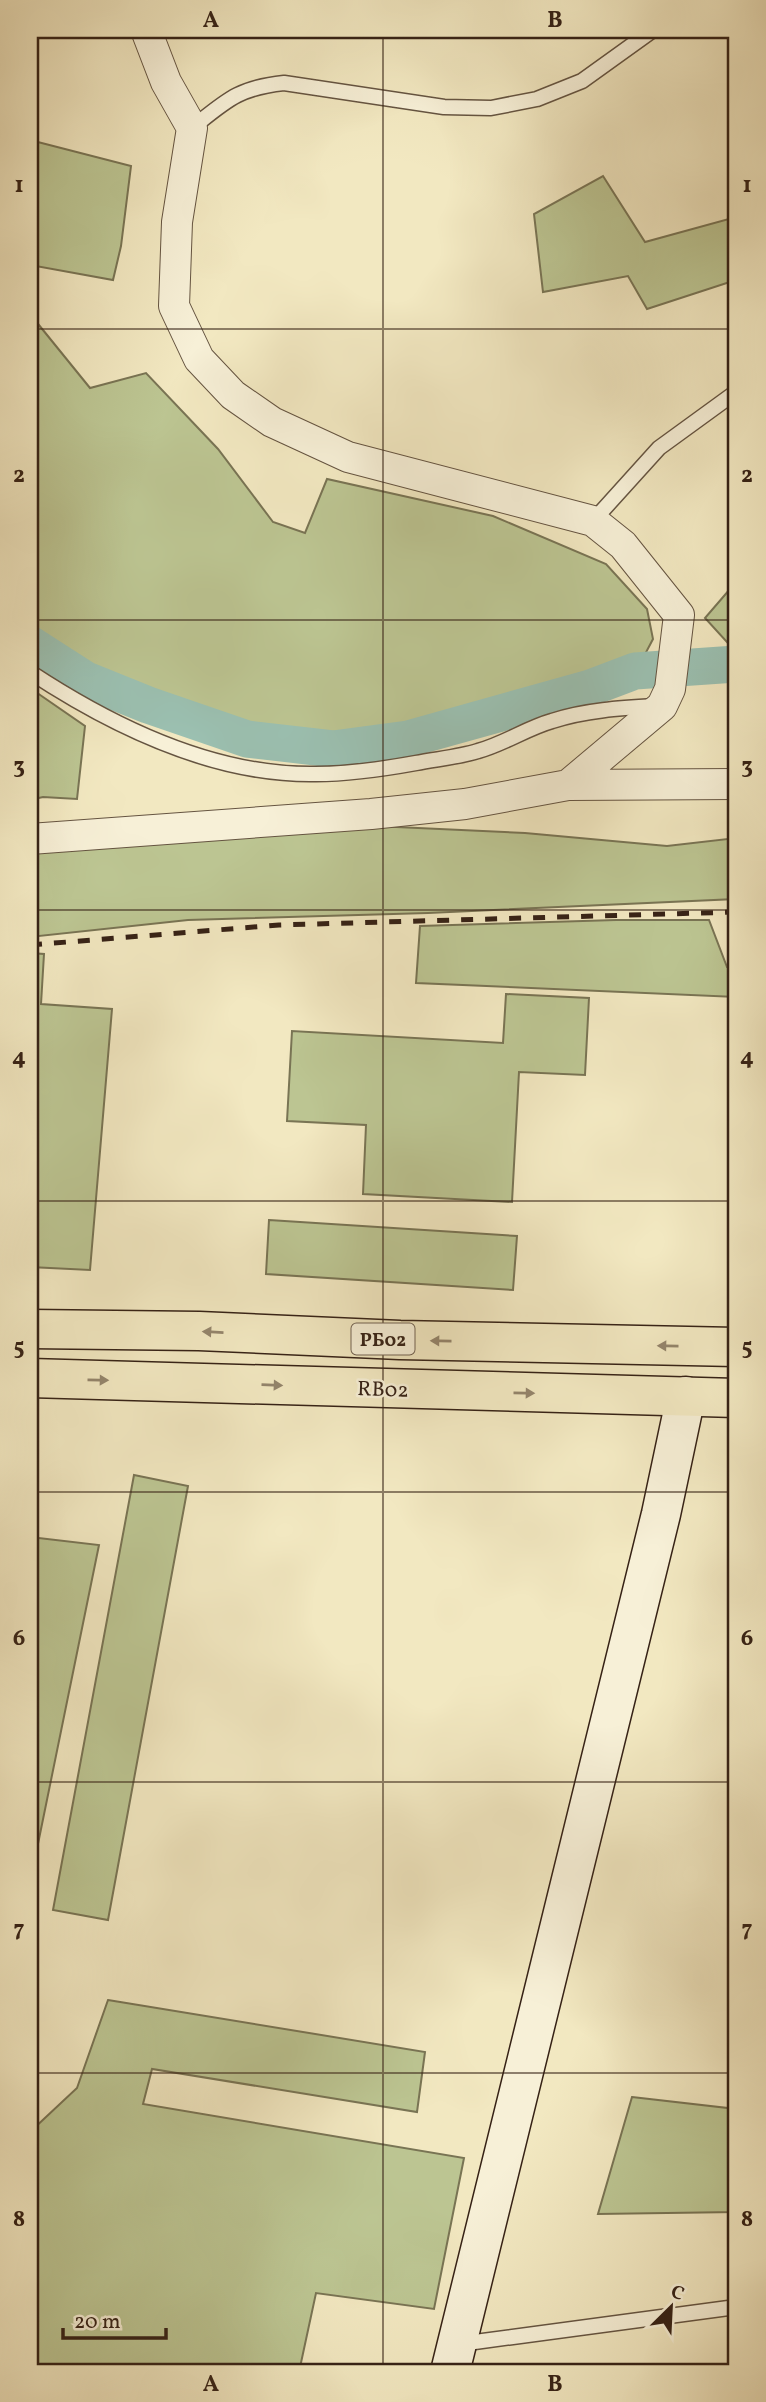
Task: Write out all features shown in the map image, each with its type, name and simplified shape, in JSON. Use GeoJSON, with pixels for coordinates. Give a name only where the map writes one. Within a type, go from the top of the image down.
{"type":"FeatureCollection","features":[{"type":"Feature","properties":{"kind":"highway","name":"РБ02"},"geometry":{"type":"LineString","coordinates":[[30,1329],[199,1331],[400,1340],[736,1347]]}},
{"type":"Feature","properties":{"kind":"highway","name":"RB02"},"geometry":{"type":"LineString","coordinates":[[30,1378],[736,1398]]}},
{"type":"Feature","properties":{"kind":"street"},"geometry":{"type":"LineString","coordinates":[[146,30],[166,82],[192,128],[177,222],[174,306],[199,359],[233,395],[272,422],[348,457],[593,521],[623,545],[679,615],[666,698],[568,785]]}},
{"type":"Feature","properties":{"kind":"street"},"geometry":{"type":"LineString","coordinates":[[30,839],[398,811],[465,804],[568,785],[736,784]]}},
{"type":"Feature","properties":{"kind":"street"},"geometry":{"type":"LineString","coordinates":[[454,2358],[661,1514],[686,1396]]}},
{"type":"Feature","properties":{"kind":"lane"},"geometry":{"type":"LineString","coordinates":[[192,128],[231,97],[258,86],[284,83],[444,107],[491,108],[537,99],[582,81],[653,30]]}},
{"type":"Feature","properties":{"kind":"lane"},"geometry":{"type":"LineString","coordinates":[[593,521],[659,448],[736,392]]}},
{"type":"Feature","properties":{"kind":"lane"},"geometry":{"type":"LineString","coordinates":[[30,672],[104,716],[167,744],[213,760],[256,770],[314,775],[372,771],[478,752],[552,720],[666,698]]}},
{"type":"Feature","properties":{"kind":"lane"},"geometry":{"type":"LineString","coordinates":[[454,2358],[736,2307]]}},
{"type":"Feature","properties":{"kind":"green space"},"geometry":{"type":"Polygon","coordinates":[[[30,140],[131,166],[121,246],[113,280],[30,265],[30,140]]]}},
{"type":"Feature","properties":{"kind":"green space"},"geometry":{"type":"Polygon","coordinates":[[[603,176],[645,242],[736,217],[736,280],[647,309],[628,276],[543,292],[534,214],[603,176]]]}},
{"type":"Feature","properties":{"kind":"green space"},"geometry":{"type":"Polygon","coordinates":[[[30,314],[90,388],[146,373],[218,449],[273,522],[305,533],[327,479],[493,516],[606,564],[647,609],[653,639],[642,660],[409,727],[334,737],[247,729],[152,697],[90,669],[30,632],[30,314]]]}},
{"type":"Feature","properties":{"kind":"green space"},"geometry":{"type":"Polygon","coordinates":[[[736,582],[736,652],[705,618],[736,582]]]}},
{"type":"Feature","properties":{"kind":"green space"},"geometry":{"type":"Polygon","coordinates":[[[30,688],[85,726],[77,799],[43,797],[30,800],[30,688]]]}},
{"type":"Feature","properties":{"kind":"green space"},"geometry":{"type":"Polygon","coordinates":[[[288,822],[525,833],[667,846],[736,838],[736,899],[428,913],[188,920],[30,937],[30,847],[288,822]]]}},
{"type":"Feature","properties":{"kind":"green space"},"geometry":{"type":"Polygon","coordinates":[[[709,920],[727,967],[736,966],[736,997],[416,983],[420,926],[709,920]]]}},
{"type":"Feature","properties":{"kind":"green space"},"geometry":{"type":"Polygon","coordinates":[[[30,953],[44,954],[41,1004],[112,1009],[90,1270],[30,1267],[30,953]]]}},
{"type":"Feature","properties":{"kind":"green space"},"geometry":{"type":"Polygon","coordinates":[[[506,994],[589,998],[585,1075],[519,1072],[512,1202],[363,1194],[366,1125],[287,1121],[292,1031],[503,1043],[506,994]]]}},
{"type":"Feature","properties":{"kind":"green space"},"geometry":{"type":"Polygon","coordinates":[[[269,1220],[517,1236],[513,1290],[266,1274],[269,1220]]]}},
{"type":"Feature","properties":{"kind":"green space"},"geometry":{"type":"Polygon","coordinates":[[[134,1475],[188,1486],[108,1920],[53,1910],[134,1475]]]}},
{"type":"Feature","properties":{"kind":"green space"},"geometry":{"type":"Polygon","coordinates":[[[30,1537],[99,1545],[30,1883],[30,1537]]]}},
{"type":"Feature","properties":{"kind":"green space"},"geometry":{"type":"Polygon","coordinates":[[[108,2000],[425,2052],[417,2112],[152,2069],[143,2104],[464,2158],[434,2309],[316,2293],[299,2372],[30,2371],[30,2132],[77,2088],[108,2000]]]}},
{"type":"Feature","properties":{"kind":"green space"},"geometry":{"type":"Polygon","coordinates":[[[632,2097],[736,2109],[736,2212],[598,2214],[632,2097]]]}},
{"type":"Feature","properties":{"kind":"waterway"},"geometry":{"type":"LineString","coordinates":[[30,644],[86,680],[148,705],[247,739],[333,749],[408,739],[590,688],[635,671],[736,664]]}},
{"type":"Feature","properties":{"kind":"railway"},"geometry":{"type":"LineString","coordinates":[[30,945],[279,925],[736,912]]}}]}
